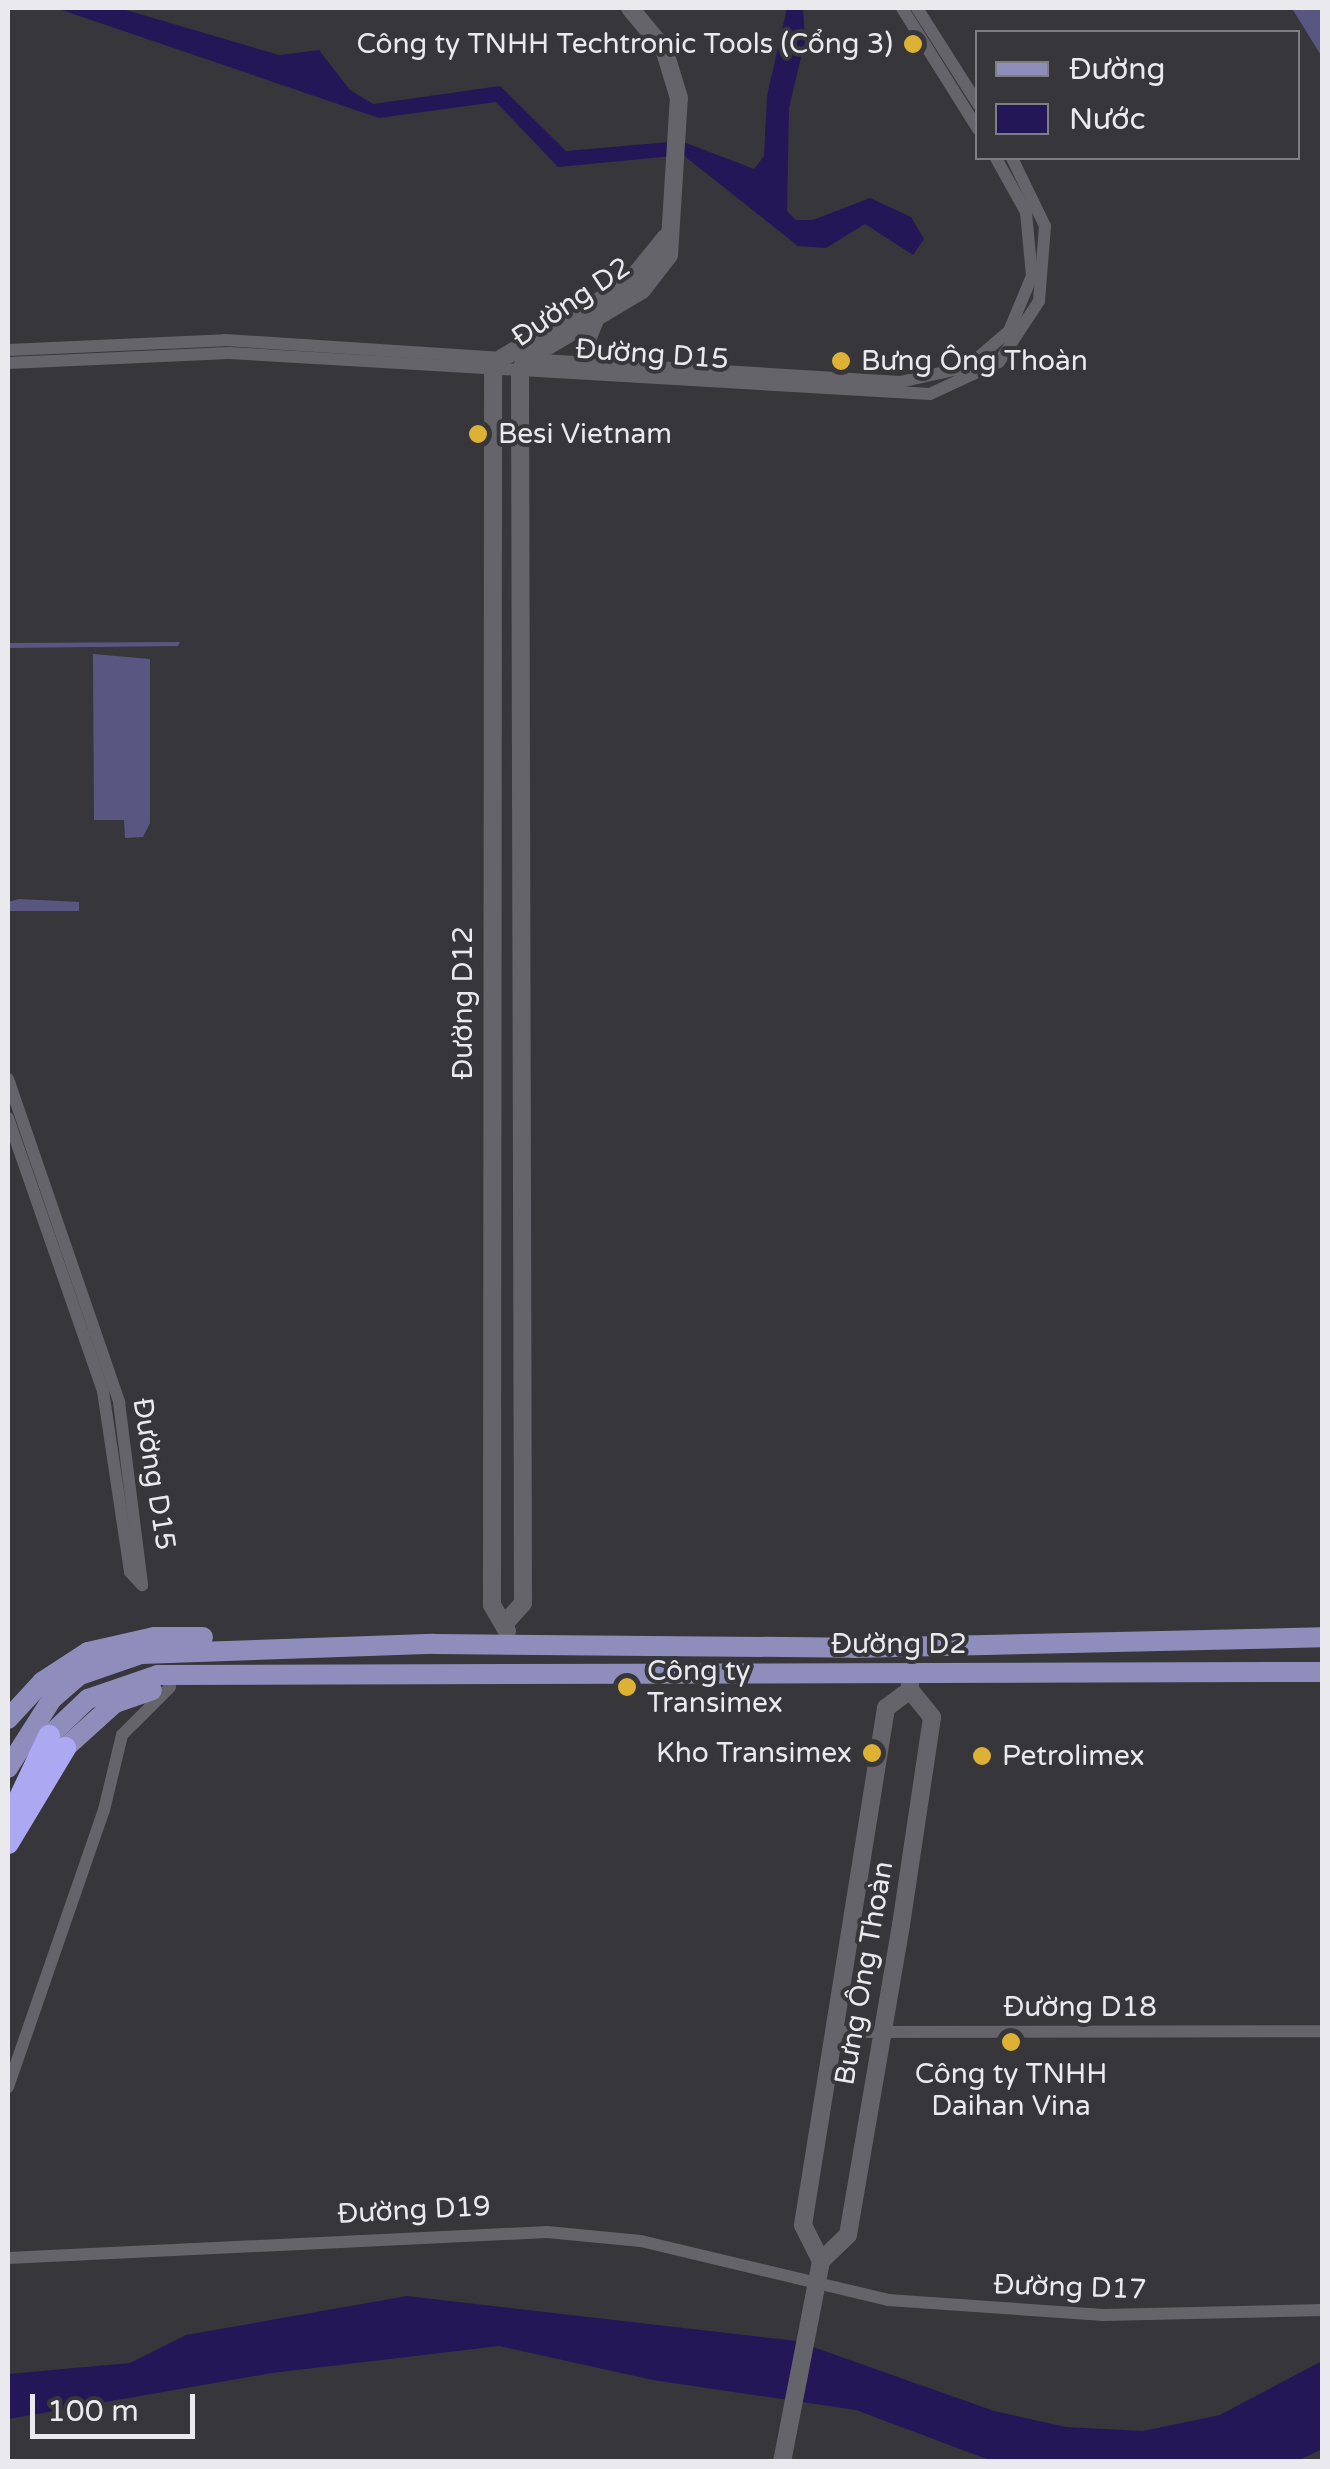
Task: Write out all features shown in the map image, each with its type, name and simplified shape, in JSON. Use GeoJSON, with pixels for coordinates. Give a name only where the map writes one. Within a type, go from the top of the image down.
{"type":"FeatureCollection","features":[{"type":"Feature","properties":{"kind":"highway"},"geometry":{"type":"LineString","coordinates":[[8,1827],[56,1742]]}},
{"type":"Feature","properties":{"kind":"highway"},"geometry":{"type":"LineString","coordinates":[[8,1843],[56,1742]]}},
{"type":"Feature","properties":{"kind":"main road","name":"Đường D2"},"geometry":{"type":"LineString","coordinates":[[8,1768],[52,1699],[80,1675],[122,1657],[206,1648],[569,1644],[853,1648],[996,1643],[1016,1635],[1060,1640],[1138,1640],[1322,1635]]}},
{"type":"Feature","properties":{"kind":"main road","name":"Đường D2"},"geometry":{"type":"LineString","coordinates":[[8,1719],[60,1667],[88,1652],[154,1637],[448,1636],[476,1644]]}},
{"type":"Feature","properties":{"kind":"main road"},"geometry":{"type":"LineString","coordinates":[[506,1644],[506,1677]]}},
{"type":"Feature","properties":{"kind":"main road"},"geometry":{"type":"LineString","coordinates":[[910,1681],[911,1646]]}},
{"type":"Feature","properties":{"kind":"main road","name":"Đường D2"},"geometry":{"type":"LineString","coordinates":[[56,1742],[115,1703],[170,1687],[431,1678],[476,1672],[506,1677],[910,1681],[1322,1672]]}},
{"type":"Feature","properties":{"kind":"main road","name":"Đường D2"},"geometry":{"type":"LineString","coordinates":[[56,1742],[88,1699],[158,1675],[431,1678]]}},
{"type":"Feature","properties":{"kind":"street","name":"Đường D2"},"geometry":{"type":"LineString","coordinates":[[523,365],[658,274],[669,255],[680,125],[664,49],[630,8]]}},
{"type":"Feature","properties":{"kind":"street"},"geometry":{"type":"LineString","coordinates":[[902,8],[975,101]]}},
{"type":"Feature","properties":{"kind":"street"},"geometry":{"type":"LineString","coordinates":[[917,8],[975,123]]}},
{"type":"Feature","properties":{"kind":"street","name":"Đường D15"},"geometry":{"type":"LineString","coordinates":[[523,365],[604,364],[900,382],[968,368],[1009,331],[1032,276],[1026,212],[997,160]]}},
{"type":"Feature","properties":{"kind":"street","name":"Đường D15"},"geometry":{"type":"LineString","coordinates":[[8,350],[225,340],[901,396],[959,386],[1008,353],[1044,287],[1045,226],[1013,160]]}},
{"type":"Feature","properties":{"kind":"street","name":"Đường D2"},"geometry":{"type":"LineString","coordinates":[[498,363],[638,276],[673,223]]}},
{"type":"Feature","properties":{"kind":"street"},"geometry":{"type":"LineString","coordinates":[[599,316],[585,338],[604,364]]}},
{"type":"Feature","properties":{"kind":"street","name":"Đường D15"},"geometry":{"type":"LineString","coordinates":[[8,363],[229,353],[498,363]]}},
{"type":"Feature","properties":{"kind":"street","name":"Đường D12"},"geometry":{"type":"LineString","coordinates":[[498,363],[490,742],[492,1605],[507,1622]]}},
{"type":"Feature","properties":{"kind":"street","name":"Đường D12"},"geometry":{"type":"LineString","coordinates":[[506,1644],[507,1622],[524,1603],[518,742],[523,365]]}},
{"type":"Feature","properties":{"kind":"street"},"geometry":{"type":"LineString","coordinates":[[490,742],[518,742]]}},
{"type":"Feature","properties":{"kind":"street","name":"Đường D15"},"geometry":{"type":"LineString","coordinates":[[8,1078],[118,1402],[142,1585],[130,1572],[103,1391],[8,1118]]}},
{"type":"Feature","properties":{"kind":"street","name":"Bưng Ông Thoàn"},"geometry":{"type":"LineString","coordinates":[[782,2462],[821,2261],[803,2225],[886,1708],[910,1681],[932,1717],[848,2235],[821,2261]]}},
{"type":"Feature","properties":{"kind":"street"},"geometry":{"type":"LineString","coordinates":[[8,2087],[104,1810],[122,1735],[170,1687]]}},
{"type":"Feature","properties":{"kind":"street","name":"Đường D18"},"geometry":{"type":"LineString","coordinates":[[837,2032],[1322,2031]]}},
{"type":"Feature","properties":{"kind":"street","name":"Đường D19"},"geometry":{"type":"LineString","coordinates":[[8,2258],[547,2232],[642,2241],[818,2283]]}},
{"type":"Feature","properties":{"kind":"street","name":"Đường D17"},"geometry":{"type":"LineString","coordinates":[[818,2283],[888,2300],[1102,2316],[1322,2310]]}},
{"type":"Feature","properties":{"kind":"shaded area"},"geometry":{"type":"Polygon","coordinates":[[[1322,8],[1322,57],[1293,10],[1322,8]]]}},
{"type":"Feature","properties":{"kind":"shaded area"},"geometry":{"type":"Polygon","coordinates":[[[180,642],[178,646],[8,648],[8,643],[180,642]]]}},
{"type":"Feature","properties":{"kind":"shaded area"},"geometry":{"type":"Polygon","coordinates":[[[93,654],[150,659],[150,823],[143,837],[125,838],[124,820],[94,820],[93,654]]]}},
{"type":"Feature","properties":{"kind":"shaded area"},"geometry":{"type":"Polygon","coordinates":[[[8,902],[79,902],[79,911],[8,911],[8,902]]]}},
{"type":"Feature","properties":{"kind":"water"},"geometry":{"type":"Polygon","coordinates":[[[56,8],[119,8],[279,55],[319,50],[350,90],[373,104],[500,86],[566,151],[681,141],[754,169],[764,156],[767,96],[787,8],[803,8],[805,41],[789,108],[787,211],[796,220],[813,220],[870,198],[911,217],[924,239],[913,255],[865,224],[826,248],[798,246],[683,155],[558,167],[496,102],[379,118],[56,8]]]}},
{"type":"Feature","properties":{"kind":"water"},"geometry":{"type":"Polygon","coordinates":[[[407,2296],[796,2341],[994,2411],[1066,2427],[1143,2431],[1220,2415],[1322,2361],[1322,2449],[1295,2462],[992,2461],[856,2410],[653,2380],[499,2346],[272,2373],[8,2419],[8,2374],[130,2363],[186,2335],[407,2296]]]}},
{"type":"Feature","properties":{"kind":"place","name":"Công ty TNHH Techtronic Tools (Cổng 3)"},"geometry":{"type":"Point","coordinates":[913,44]}},
{"type":"Feature","properties":{"kind":"place","name":"Bưng Ông Thoàn"},"geometry":{"type":"Point","coordinates":[841,361]}},
{"type":"Feature","properties":{"kind":"place","name":"Besi Vietnam"},"geometry":{"type":"Point","coordinates":[478,434]}},
{"type":"Feature","properties":{"kind":"place","name":"Công ty Transimex"},"geometry":{"type":"Point","coordinates":[627,1687]}},
{"type":"Feature","properties":{"kind":"place","name":"Kho Transimex"},"geometry":{"type":"Point","coordinates":[872,1753]}},
{"type":"Feature","properties":{"kind":"place","name":"Petrolimex"},"geometry":{"type":"Point","coordinates":[982,1756]}},
{"type":"Feature","properties":{"kind":"place","name":"Công ty TNHH Daihan Vina"},"geometry":{"type":"Point","coordinates":[1011,2042]}}]}
